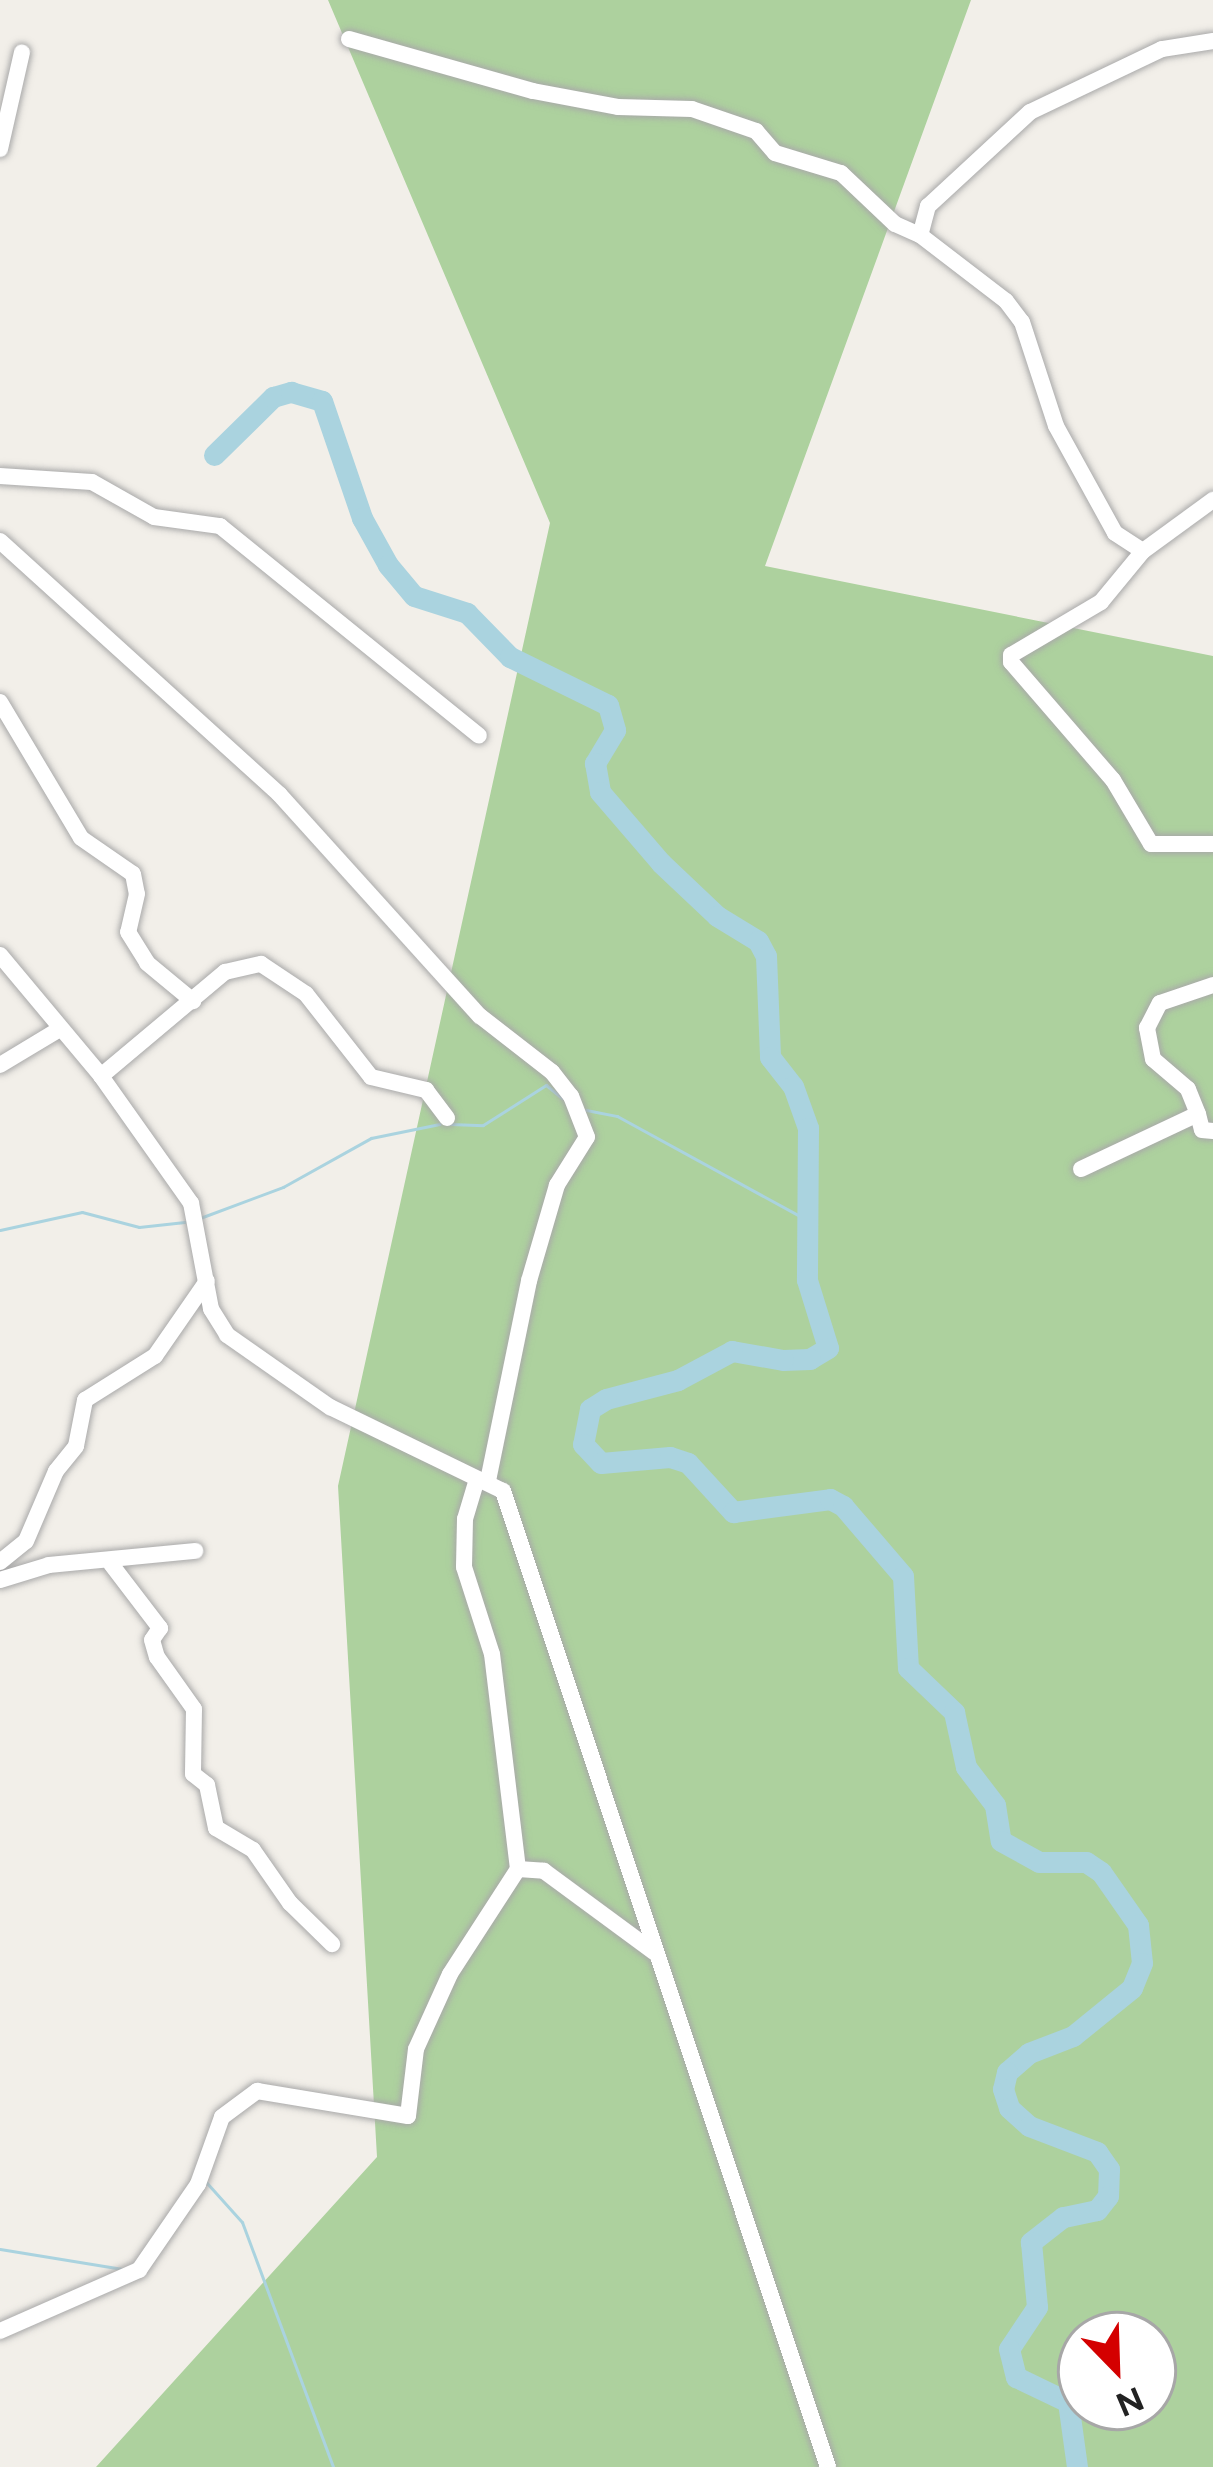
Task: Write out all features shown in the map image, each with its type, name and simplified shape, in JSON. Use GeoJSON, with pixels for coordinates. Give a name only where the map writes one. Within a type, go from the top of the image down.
{"type":"FeatureCollection","features":[{"type":"Feature","properties":{"kind":"street"},"geometry":{"type":"LineString","coordinates":[[349,40],[533,91],[618,107],[692,109],[756,131],[776,153],[841,173],[895,224],[920,235],[1014,311],[1035,348],[1056,427],[1115,533],[1143,551]]}},
{"type":"Feature","properties":{"kind":"street"},"geometry":{"type":"LineString","coordinates":[[920,235],[928,206],[1030,112],[1162,49],[1213,41]]}},
{"type":"Feature","properties":{"kind":"street"},"geometry":{"type":"LineString","coordinates":[[0,149],[22,52]]}},
{"type":"Feature","properties":{"kind":"street"},"geometry":{"type":"LineString","coordinates":[[0,476],[92,482],[154,517],[220,526],[479,736]]}},
{"type":"Feature","properties":{"kind":"street"},"geometry":{"type":"LineString","coordinates":[[1213,500],[1143,551],[1101,602],[1010,662],[1113,780],[1150,844],[1213,844]]}},
{"type":"Feature","properties":{"kind":"street"},"geometry":{"type":"LineString","coordinates":[[0,541],[71,597],[280,795],[480,1016],[552,1072],[574,1102],[587,1137],[557,1184],[529,1280],[483,1480],[465,1519],[464,1567],[492,1654],[518,1869],[450,1974],[416,2049],[408,2116],[257,2091],[222,2117],[198,2184],[139,2270],[0,2331]]}},
{"type":"Feature","properties":{"kind":"street"},"geometry":{"type":"LineString","coordinates":[[0,702],[81,838],[133,874],[137,894],[128,932],[146,963],[193,1001]]}},
{"type":"Feature","properties":{"kind":"street"},"geometry":{"type":"LineString","coordinates":[[0,955],[101,1076],[191,1203],[211,1309],[227,1335],[330,1407],[483,1480],[508,1504],[828,2467]]}},
{"type":"Feature","properties":{"kind":"street"},"geometry":{"type":"LineString","coordinates":[[101,1076],[237,965],[273,967],[306,994],[371,1077],[426,1090],[447,1118]]}},
{"type":"Feature","properties":{"kind":"street"},"geometry":{"type":"LineString","coordinates":[[1213,985],[1160,1003],[1147,1028],[1153,1058],[1188,1089],[1202,1130],[1213,1131]]}},
{"type":"Feature","properties":{"kind":"street"},"geometry":{"type":"LineString","coordinates":[[0,1065],[60,1028]]}},
{"type":"Feature","properties":{"kind":"street"},"geometry":{"type":"LineString","coordinates":[[1081,1168],[1198,1114]]}},
{"type":"Feature","properties":{"kind":"street"},"geometry":{"type":"LineString","coordinates":[[0,1562],[26,1541],[56,1471],[76,1446],[86,1400],[155,1356],[207,1281]]}},
{"type":"Feature","properties":{"kind":"street"},"geometry":{"type":"LineString","coordinates":[[0,1580],[50,1565],[111,1564],[195,1551]]}},
{"type":"Feature","properties":{"kind":"street"},"geometry":{"type":"LineString","coordinates":[[111,1564],[160,1628],[152,1640],[157,1657],[194,1708],[193,1774],[207,1785],[216,1828],[254,1850],[290,1904],[332,1944]]}},
{"type":"Feature","properties":{"kind":"street"},"geometry":{"type":"LineString","coordinates":[[518,1869],[544,1871],[654,1952]]}},
{"type":"Feature","properties":{"kind":"green space"},"geometry":{"type":"Polygon","coordinates":[[[328,0],[971,0],[765,566],[1213,656],[1213,2467],[96,2467],[377,2157],[338,1486],[550,523],[328,0]]]}},
{"type":"Feature","properties":{"kind":"waterway"},"geometry":{"type":"LineString","coordinates":[[214,455],[273,397],[291,392],[322,401],[362,518],[388,565],[414,596],[467,613],[510,657],[608,705],[615,730],[595,763],[600,792],[661,863],[717,916],[758,941],[766,956],[770,1057],[793,1086],[808,1128],[807,1280],[828,1348],[810,1359],[783,1360],[732,1351],[678,1380],[606,1399],[590,1409],[583,1444],[601,1463],[670,1457],[688,1463],[733,1512],[830,1499],[843,1506],[903,1576],[908,1668],[954,1712],[966,1767],[995,1805],[1001,1841],[1039,1862],[1086,1862],[1101,1872],[1138,1925],[1142,1963],[1132,1988],[1073,2036],[1029,2053],[1007,2072],[1003,2089],[1009,2108],[1029,2126],[1097,2152],[1109,2169],[1108,2196],[1097,2210],[1063,2217],[1031,2242],[1037,2307],[1009,2349],[1016,2377],[1068,2402],[1077,2467]]}},
{"type":"Feature","properties":{"kind":"waterway"},"geometry":{"type":"LineString","coordinates":[[450,1124],[483,1125],[546,1085],[562,1098]]}},
{"type":"Feature","properties":{"kind":"waterway"},"geometry":{"type":"LineString","coordinates":[[586,1110],[617,1116],[809,1221]]}},
{"type":"Feature","properties":{"kind":"waterway"},"geometry":{"type":"LineString","coordinates":[[200,1218],[283,1187],[371,1138],[440,1124]]}},
{"type":"Feature","properties":{"kind":"waterway"},"geometry":{"type":"LineString","coordinates":[[0,1230],[82,1212],[139,1227],[185,1222]]}},
{"type":"Feature","properties":{"kind":"waterway"},"geometry":{"type":"LineString","coordinates":[[206,2182],[242,2222],[333,2467]]}},
{"type":"Feature","properties":{"kind":"waterway"},"geometry":{"type":"LineString","coordinates":[[0,2249],[122,2269]]}}]}
